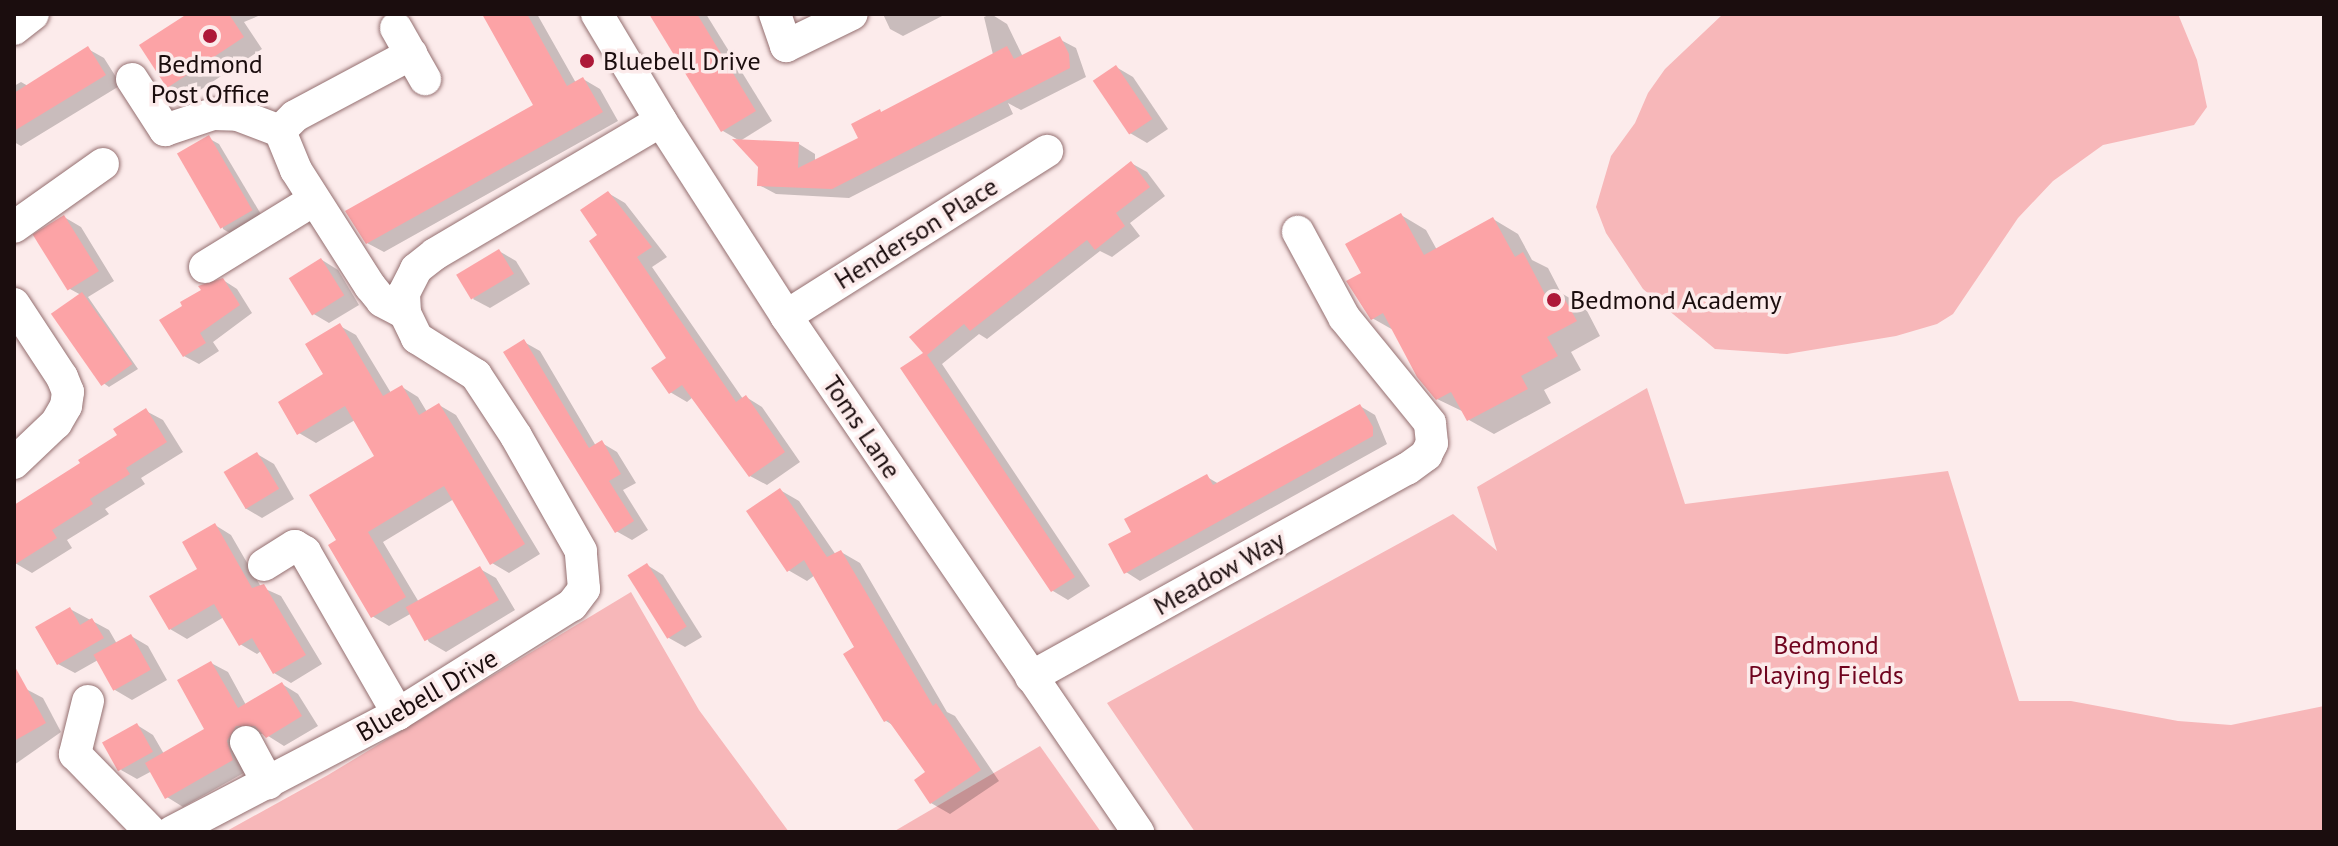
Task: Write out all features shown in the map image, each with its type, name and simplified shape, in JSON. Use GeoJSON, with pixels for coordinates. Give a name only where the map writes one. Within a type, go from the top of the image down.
{"type":"FeatureCollection","features":[{"type":"Feature","properties":{"kind":"street"},"geometry":{"type":"LineString","coordinates":[[14,29],[33,14]]}},
{"type":"Feature","properties":{"kind":"street","name":"Toms Lane"},"geometry":{"type":"LineString","coordinates":[[597,14],[661,121],[786,316],[1138,832]]}},
{"type":"Feature","properties":{"kind":"street"},"geometry":{"type":"LineString","coordinates":[[775,14],[786,46],[852,14]]}},
{"type":"Feature","properties":{"kind":"street"},"geometry":{"type":"LineString","coordinates":[[132,79],[165,130],[213,114],[238,115],[280,131],[295,116],[411,54]]}},
{"type":"Feature","properties":{"kind":"street"},"geometry":{"type":"LineString","coordinates":[[405,313],[407,281],[435,254],[661,121]]}},
{"type":"Feature","properties":{"kind":"street","name":"Bluebell Drive"},"geometry":{"type":"LineString","coordinates":[[172,832],[398,714],[572,605],[584,589],[581,551],[486,386],[476,375],[417,338],[405,313],[382,301],[296,170],[280,131]]}},
{"type":"Feature","properties":{"kind":"street","name":"Henderson Place"},"geometry":{"type":"LineString","coordinates":[[786,316],[1047,151]]}},
{"type":"Feature","properties":{"kind":"street"},"geometry":{"type":"LineString","coordinates":[[14,227],[103,164]]}},
{"type":"Feature","properties":{"kind":"street"},"geometry":{"type":"LineString","coordinates":[[205,267],[314,200]]}},
{"type":"Feature","properties":{"kind":"street","name":"Meadow Way"},"geometry":{"type":"LineString","coordinates":[[1031,677],[1407,469],[1426,455],[1432,443],[1430,423],[1344,317],[1298,232]]}},
{"type":"Feature","properties":{"kind":"street"},"geometry":{"type":"LineString","coordinates":[[14,304],[62,377],[68,392],[66,406],[56,423],[14,463]]}},
{"type":"Feature","properties":{"kind":"street"},"geometry":{"type":"LineString","coordinates":[[264,565],[295,546],[305,552],[398,714]]}},
{"type":"Feature","properties":{"kind":"street"},"geometry":{"type":"LineString","coordinates":[[88,701],[75,754],[151,832]]}},
{"type":"Feature","properties":{"kind":"street"},"geometry":{"type":"LineString","coordinates":[[246,742],[268,783]]}},
{"type":"Feature","properties":{"kind":"green space"},"geometry":{"type":"Polygon","coordinates":[[[1723,14],[2178,14],[2197,60],[2207,107],[2194,125],[2103,145],[2053,181],[2018,218],[1953,314],[1937,324],[1896,336],[1787,354],[1715,349],[1643,289],[1606,233],[1596,207],[1611,156],[1635,123],[1648,93],[1665,69],[1723,14]]]}},
{"type":"Feature","properties":{"kind":"green space","name":"Bedmond Playing Fields"},"geometry":{"type":"Polygon","coordinates":[[[1647,388],[1685,504],[1948,471],[2019,701],[2071,701],[2178,721],[2231,725],[2324,706],[2324,832],[1195,832],[1107,703],[1453,514],[1497,551],[1477,487],[1647,388]]]}},
{"type":"Feature","properties":{"kind":"green space"},"geometry":{"type":"Polygon","coordinates":[[[631,592],[699,710],[789,832],[225,832],[328,775],[631,592]]]}},
{"type":"Feature","properties":{"kind":"green space"},"geometry":{"type":"Polygon","coordinates":[[[1040,746],[1101,832],[893,832],[1040,746]]]}},
{"type":"Feature","properties":{"kind":"building"},"geometry":{"type":"Polygon","coordinates":[[[187,14],[229,14],[244,37],[167,88],[139,45],[187,14]]]}},
{"type":"Feature","properties":{"kind":"building"},"geometry":{"type":"Polygon","coordinates":[[[482,14],[527,14],[567,86],[583,77],[603,112],[366,244],[345,211],[533,105],[482,14]]]}},
{"type":"Feature","properties":{"kind":"building"},"geometry":{"type":"Polygon","coordinates":[[[649,14],[697,14],[756,111],[721,132],[649,14]]]}},
{"type":"Feature","properties":{"kind":"building"},"geometry":{"type":"Polygon","coordinates":[[[1060,36],[1069,54],[1070,68],[832,189],[757,186],[758,167],[732,139],[799,142],[798,168],[858,138],[851,124],[880,109],[881,112],[1007,46],[1014,59],[1060,36]]]}},
{"type":"Feature","properties":{"kind":"building"},"geometry":{"type":"Polygon","coordinates":[[[88,46],[106,75],[14,131],[14,93],[88,46]]]}},
{"type":"Feature","properties":{"kind":"building"},"geometry":{"type":"Polygon","coordinates":[[[1116,65],[1152,119],[1129,135],[1093,81],[1116,65]]]}},
{"type":"Feature","properties":{"kind":"building"},"geometry":{"type":"Polygon","coordinates":[[[209,135],[252,210],[220,229],[177,154],[209,135]]]}},
{"type":"Feature","properties":{"kind":"building"},"geometry":{"type":"Polygon","coordinates":[[[1131,161],[1150,187],[1116,213],[1125,226],[1095,250],[1087,240],[970,331],[964,324],[927,355],[1075,577],[1051,592],[900,368],[923,353],[909,337],[1131,161]]]}},
{"type":"Feature","properties":{"kind":"building"},"geometry":{"type":"Polygon","coordinates":[[[608,191],[652,247],[637,257],[736,402],[746,395],[785,452],[749,477],[682,385],[669,394],[651,368],[666,358],[589,241],[597,235],[580,210],[608,191]]]}},
{"type":"Feature","properties":{"kind":"building"},"geometry":{"type":"Polygon","coordinates":[[[1401,213],[1424,255],[1493,217],[1515,257],[1523,252],[1547,298],[1560,291],[1577,321],[1547,337],[1558,356],[1521,376],[1528,389],[1467,421],[1451,392],[1436,400],[1417,377],[1383,313],[1371,320],[1346,281],[1361,273],[1345,244],[1401,213]]]}},
{"type":"Feature","properties":{"kind":"building"},"geometry":{"type":"Polygon","coordinates":[[[64,215],[99,271],[68,291],[33,235],[64,215]]]}},
{"type":"Feature","properties":{"kind":"building"},"geometry":{"type":"Polygon","coordinates":[[[499,249],[514,274],[471,300],[456,275],[499,249]]]}},
{"type":"Feature","properties":{"kind":"building"},"geometry":{"type":"Polygon","coordinates":[[[321,258],[344,295],[312,315],[289,278],[321,258]]]}},
{"type":"Feature","properties":{"kind":"building"},"geometry":{"type":"Polygon","coordinates":[[[223,278],[240,305],[200,333],[206,343],[183,357],[159,320],[182,306],[180,302],[201,290],[198,286],[223,278]]]}},
{"type":"Feature","properties":{"kind":"building"},"geometry":{"type":"Polygon","coordinates":[[[82,292],[132,364],[101,386],[51,314],[82,292]]]}},
{"type":"Feature","properties":{"kind":"building"},"geometry":{"type":"Polygon","coordinates":[[[340,323],[383,396],[402,385],[419,415],[439,403],[525,544],[490,565],[444,486],[368,532],[406,597],[371,618],[328,545],[336,540],[309,495],[374,456],[345,406],[297,435],[278,402],[323,374],[305,344],[340,323]]]}},
{"type":"Feature","properties":{"kind":"building"},"geometry":{"type":"Polygon","coordinates":[[[524,339],[589,448],[602,440],[621,474],[609,481],[634,521],[615,533],[503,352],[524,339]]]}},
{"type":"Feature","properties":{"kind":"building"},"geometry":{"type":"Polygon","coordinates":[[[1360,404],[1373,427],[1373,436],[1124,574],[1108,544],[1131,532],[1124,519],[1207,474],[1213,485],[1360,404]]]}},
{"type":"Feature","properties":{"kind":"building"},"geometry":{"type":"Polygon","coordinates":[[[146,408],[167,442],[126,468],[130,474],[90,499],[93,504],[52,530],[57,538],[14,565],[14,505],[80,463],[78,460],[117,435],[113,429],[146,408]]]}},
{"type":"Feature","properties":{"kind":"building"},"geometry":{"type":"Polygon","coordinates":[[[257,452],[279,489],[246,509],[224,472],[257,452]]]}},
{"type":"Feature","properties":{"kind":"building"},"geometry":{"type":"Polygon","coordinates":[[[780,488],[827,557],[841,550],[933,706],[936,703],[981,770],[930,804],[914,780],[925,772],[888,720],[884,722],[843,654],[854,647],[804,560],[787,572],[746,511],[780,488]]]}},
{"type":"Feature","properties":{"kind":"building"},"geometry":{"type":"Polygon","coordinates":[[[215,523],[252,588],[264,584],[306,655],[273,674],[252,638],[239,646],[214,604],[169,630],[149,596],[197,569],[182,542],[215,523]]]}},
{"type":"Feature","properties":{"kind":"building"},"geometry":{"type":"Polygon","coordinates":[[[647,563],[687,627],[667,639],[627,575],[647,563]]]}},
{"type":"Feature","properties":{"kind":"building"},"geometry":{"type":"Polygon","coordinates":[[[480,566],[499,600],[425,641],[406,607],[480,566]]]}},
{"type":"Feature","properties":{"kind":"building"},"geometry":{"type":"Polygon","coordinates":[[[70,607],[80,625],[92,618],[104,638],[57,665],[35,627],[70,607]]]}},
{"type":"Feature","properties":{"kind":"building"},"geometry":{"type":"Polygon","coordinates":[[[131,634],[151,670],[113,691],[93,655],[131,634]]]}},
{"type":"Feature","properties":{"kind":"building"},"geometry":{"type":"Polygon","coordinates":[[[211,661],[238,708],[282,682],[302,716],[266,738],[255,726],[236,726],[227,741],[233,760],[165,799],[145,763],[204,729],[177,680],[211,661]]]}},
{"type":"Feature","properties":{"kind":"building"},"geometry":{"type":"Polygon","coordinates":[[[14,665],[46,723],[14,741],[14,665]]]}},
{"type":"Feature","properties":{"kind":"building"},"geometry":{"type":"Polygon","coordinates":[[[137,723],[153,752],[118,771],[102,742],[137,723]]]}},
{"type":"Feature","properties":{"kind":"place","name":"Bedmond Post Office"},"geometry":{"type":"Point","coordinates":[210,36]}},
{"type":"Feature","properties":{"kind":"place","name":"Bluebell Drive"},"geometry":{"type":"Point","coordinates":[587,61]}},
{"type":"Feature","properties":{"kind":"place","name":"Bedmond Academy"},"geometry":{"type":"Point","coordinates":[1554,300]}}]}
